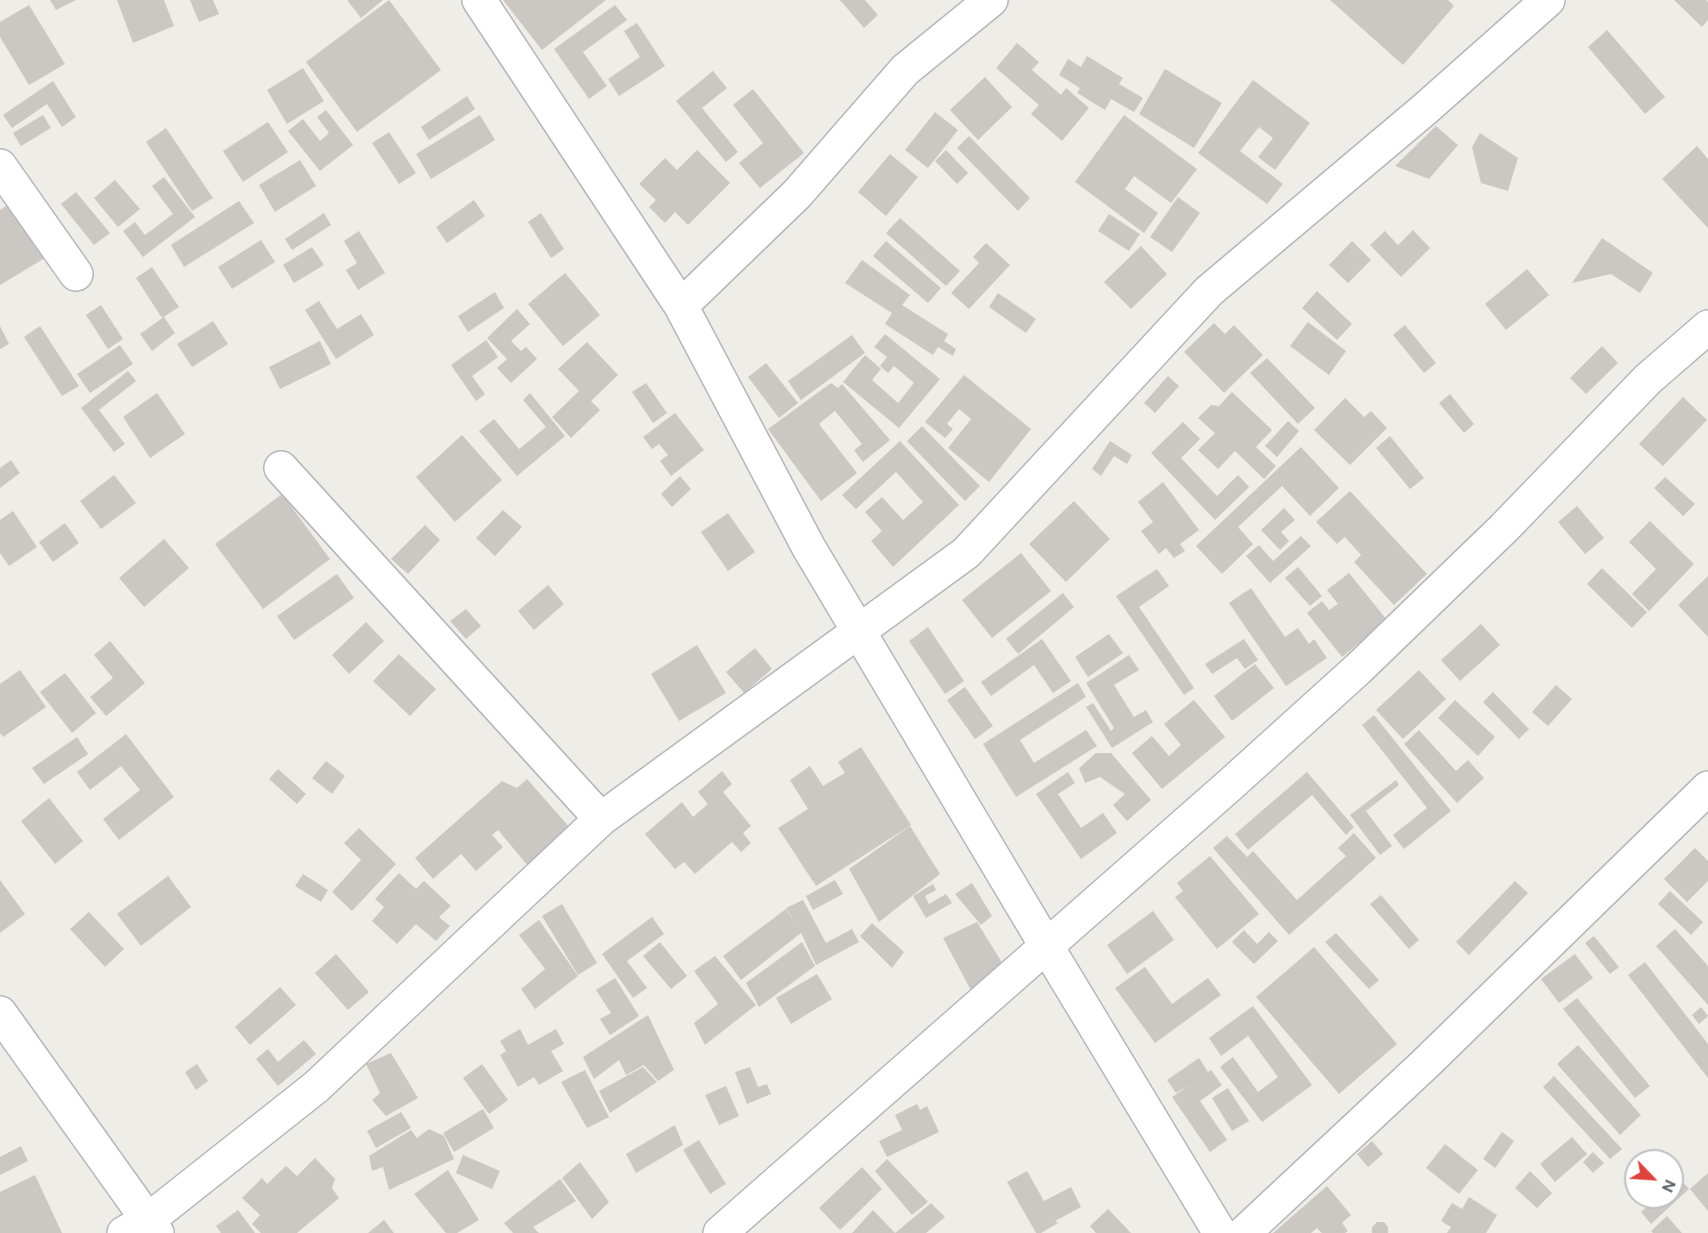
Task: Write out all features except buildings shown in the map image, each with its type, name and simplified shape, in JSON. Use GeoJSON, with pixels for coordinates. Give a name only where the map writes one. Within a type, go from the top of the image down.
{"type":"FeatureCollection","features":[{"type":"Feature","properties":{"kind":"street"},"geometry":{"type":"LineString","coordinates":[[479,0],[681,306],[809,548],[1220,1233]]}},
{"type":"Feature","properties":{"kind":"street"},"geometry":{"type":"LineString","coordinates":[[681,306],[797,194],[905,70],[991,0]]}},
{"type":"Feature","properties":{"kind":"street"},"geometry":{"type":"LineString","coordinates":[[0,1013],[143,1229],[316,1087],[601,819],[966,553],[1209,291],[1425,109],[1548,0]]}},
{"type":"Feature","properties":{"kind":"street"},"geometry":{"type":"LineString","coordinates":[[0,166],[76,274]]}},
{"type":"Feature","properties":{"kind":"street"},"geometry":{"type":"LineString","coordinates":[[720,1233],[1047,947],[1358,669],[1504,528],[1648,379],[1708,327]]}},
{"type":"Feature","properties":{"kind":"street"},"geometry":{"type":"LineString","coordinates":[[281,468],[601,819]]}},
{"type":"Feature","properties":{"kind":"street"},"geometry":{"type":"LineString","coordinates":[[1244,1233],[1425,1064],[1708,788]]}}]}
